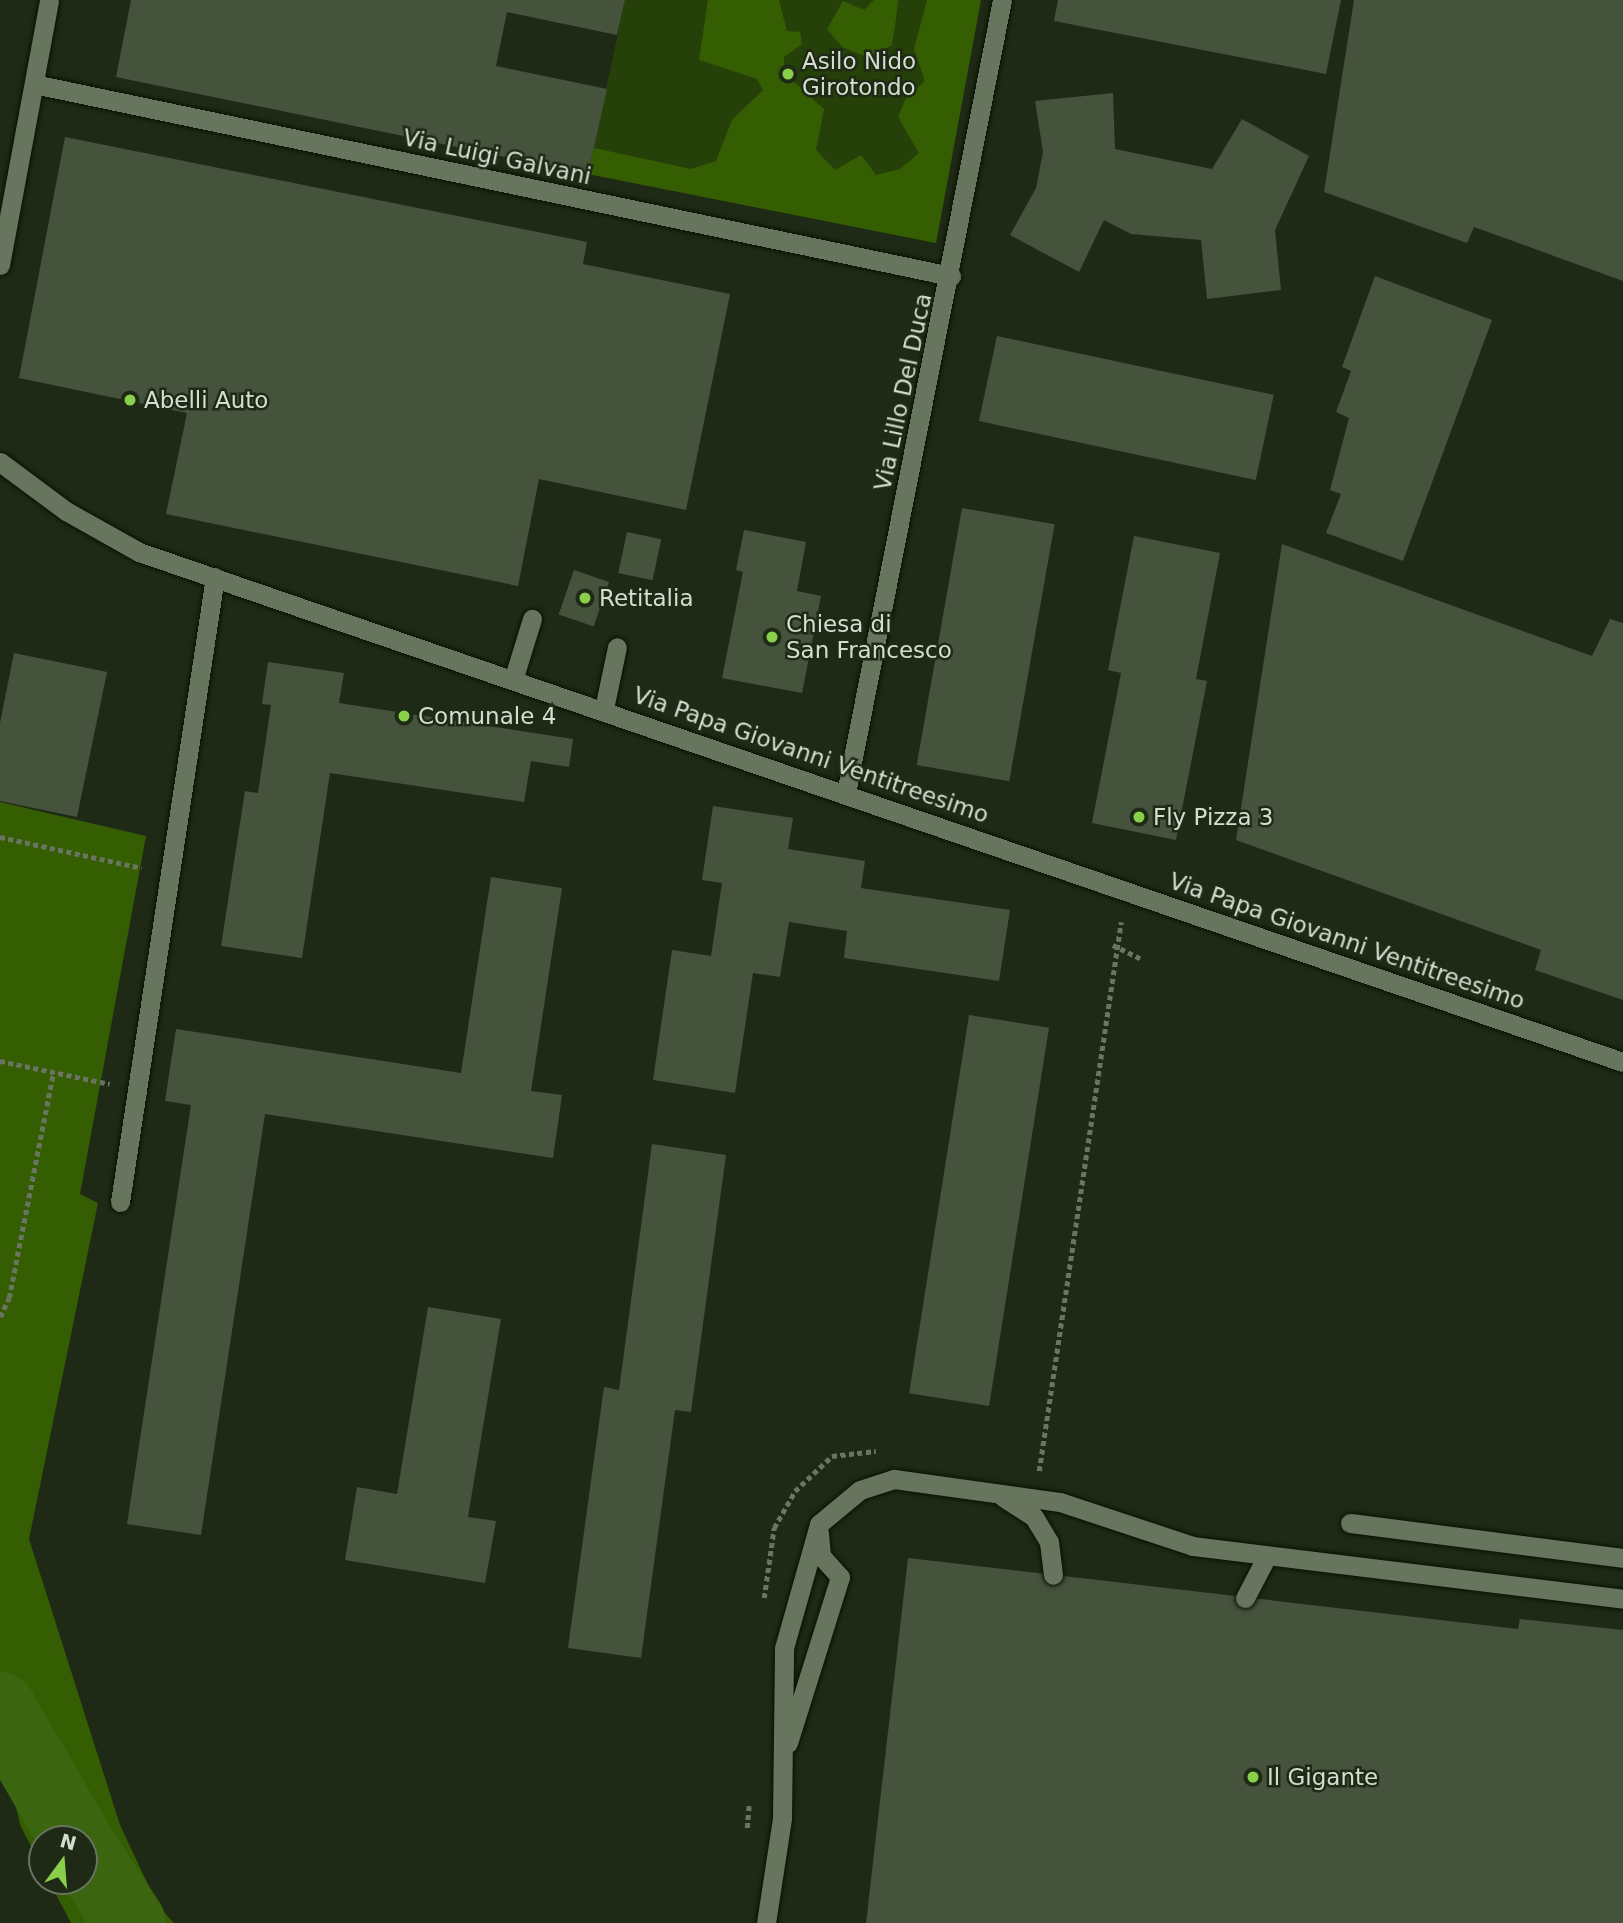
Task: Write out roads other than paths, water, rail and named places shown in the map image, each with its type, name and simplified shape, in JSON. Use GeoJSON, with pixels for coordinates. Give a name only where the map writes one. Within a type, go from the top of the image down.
{"type":"FeatureCollection","features":[{"type":"Feature","properties":{"kind":"street"},"geometry":{"type":"LineString","coordinates":[[0,265],[49,0]]}},
{"type":"Feature","properties":{"kind":"street","name":"Via Lillo Del Duca"},"geometry":{"type":"LineString","coordinates":[[846,793],[951,276],[1002,0]]}},
{"type":"Feature","properties":{"kind":"street","name":"Via Luigi Galvani"},"geometry":{"type":"LineString","coordinates":[[34,84],[951,276]]}},
{"type":"Feature","properties":{"kind":"street","name":"Via Papa Giovanni Ventitreesimo"},"geometry":{"type":"LineString","coordinates":[[0,462],[66,511],[139,552],[514,677],[1623,1062]]}},
{"type":"Feature","properties":{"kind":"street"},"geometry":{"type":"LineString","coordinates":[[120,1202],[215,577]]}},
{"type":"Feature","properties":{"kind":"street"},"geometry":{"type":"LineString","coordinates":[[514,677],[533,619]]}},
{"type":"Feature","properties":{"kind":"street"},"geometry":{"type":"LineString","coordinates":[[604,709],[617,647]]}},
{"type":"Feature","properties":{"kind":"street"},"geometry":{"type":"LineString","coordinates":[[767,1920],[782,1818],[784,1648],[819,1524],[836,1504],[894,1479],[1060,1502],[1193,1546],[1623,1599]]}},
{"type":"Feature","properties":{"kind":"street"},"geometry":{"type":"LineString","coordinates":[[996,1493],[1034,1517],[1049,1542],[1053,1575]]}},
{"type":"Feature","properties":{"kind":"street"},"geometry":{"type":"LineString","coordinates":[[1350,1523],[1623,1558]]}},
{"type":"Feature","properties":{"kind":"street"},"geometry":{"type":"LineString","coordinates":[[784,1759],[840,1577],[821,1556],[819,1524]]}},
{"type":"Feature","properties":{"kind":"street"},"geometry":{"type":"LineString","coordinates":[[1245,1598],[1266,1556]]}},
{"type":"Feature","properties":{"kind":"waterway"},"geometry":{"type":"LineString","coordinates":[[0,1708],[68,1825]]}},
{"type":"Feature","properties":{"kind":"waterway"},"geometry":{"type":"LineString","coordinates":[[98,1874],[130,1923]]}},
{"type":"Feature","properties":{"kind":"place","name":"Asilo Nido Girotondo"},"geometry":{"type":"Point","coordinates":[788,74]}},
{"type":"Feature","properties":{"kind":"place","name":"Abelli Auto"},"geometry":{"type":"Point","coordinates":[130,400]}},
{"type":"Feature","properties":{"kind":"place","name":"Retitalia"},"geometry":{"type":"Point","coordinates":[585,598]}},
{"type":"Feature","properties":{"kind":"place","name":"Chiesa di San Francesco"},"geometry":{"type":"Point","coordinates":[772,637]}},
{"type":"Feature","properties":{"kind":"place","name":"Comunale 4"},"geometry":{"type":"Point","coordinates":[404,716]}},
{"type":"Feature","properties":{"kind":"place","name":"Fly Pizza 3"},"geometry":{"type":"Point","coordinates":[1139,817]}},
{"type":"Feature","properties":{"kind":"place","name":"Il Gigante"},"geometry":{"type":"Point","coordinates":[1253,1777]}}]}
